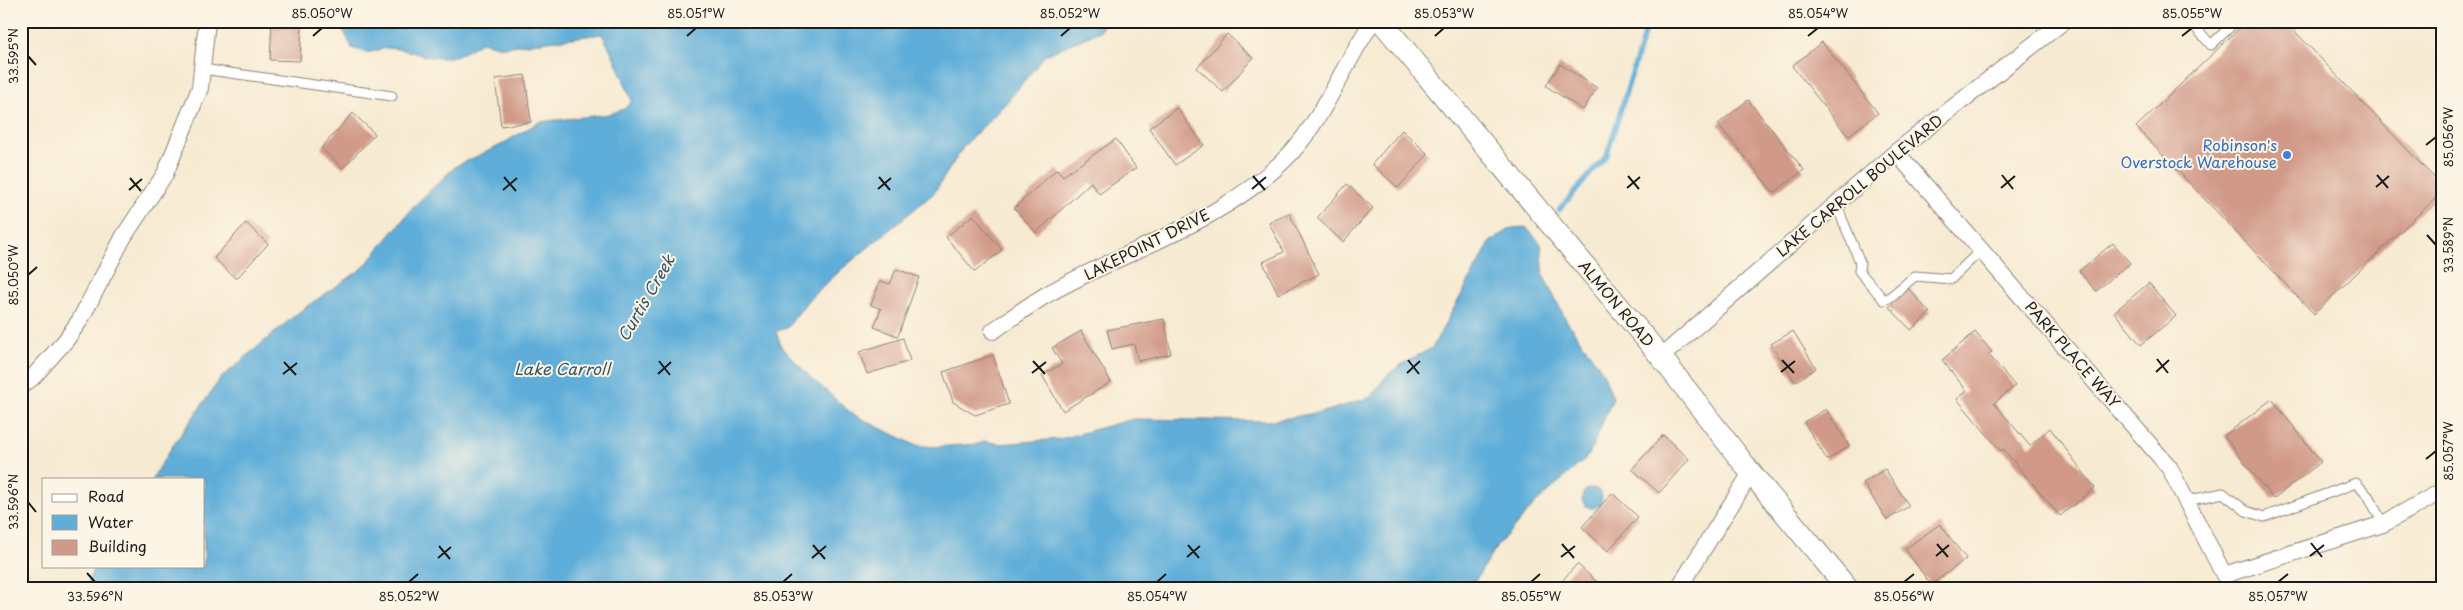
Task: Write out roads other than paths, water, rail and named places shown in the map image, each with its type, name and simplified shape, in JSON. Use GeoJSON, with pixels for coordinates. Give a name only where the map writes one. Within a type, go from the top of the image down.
{"type":"FeatureCollection","features":[{"type":"Feature","properties":{"kind":"street"},"geometry":{"type":"LineString","coordinates":[[21,386],[34,377],[66,340],[80,320],[124,236],[165,174],[200,88],[207,21]]}},
{"type":"Feature","properties":{"kind":"street","name":"LAKEPOINT DRIVE"},"geometry":{"type":"LineString","coordinates":[[992,330],[1047,295],[1203,218],[1264,179],[1292,151],[1318,115],[1373,21]]}},
{"type":"Feature","properties":{"kind":"street","name":"ALMON ROAD"},"geometry":{"type":"LineString","coordinates":[[1381,21],[1661,357],[1751,473],[1848,589]]}},
{"type":"Feature","properties":{"kind":"street","name":"LAKE CARROLL BOULEVARD"},"geometry":{"type":"LineString","coordinates":[[1661,357],[1896,152],[2064,21]]}},
{"type":"Feature","properties":{"kind":"street","name":"PARK PLACE WAY"},"geometry":{"type":"LineString","coordinates":[[1896,152],[2169,467],[2223,582]]}},
{"type":"Feature","properties":{"kind":"street"},"geometry":{"type":"LineString","coordinates":[[1678,589],[1751,473]]}},
{"type":"Feature","properties":{"kind":"street"},"geometry":{"type":"LineString","coordinates":[[2223,582],[2382,524],[2442,491]]}},
{"type":"Feature","properties":{"kind":"lane"},"geometry":{"type":"LineString","coordinates":[[2190,21],[2211,44],[2236,21]]}},
{"type":"Feature","properties":{"kind":"lane"},"geometry":{"type":"LineString","coordinates":[[202,68],[392,96]]}},
{"type":"Feature","properties":{"kind":"lane"},"geometry":{"type":"LineString","coordinates":[[1836,204],[1860,262],[1859,271],[1884,300],[1915,276],[1951,279],[1981,250]]}},
{"type":"Feature","properties":{"kind":"lane"},"geometry":{"type":"LineString","coordinates":[[2186,502],[2223,493],[2246,511],[2264,516],[2356,483],[2369,497],[2382,524]]}},
{"type":"Feature","properties":{"kind":"water","name":"Lake Carroll"},"geometry":{"type":"Polygon","coordinates":[[[339,21],[1106,21],[1100,31],[1045,55],[1008,101],[964,146],[934,193],[842,269],[808,300],[787,328],[776,331],[781,346],[806,373],[852,414],[915,445],[934,447],[979,444],[984,441],[1000,444],[1060,439],[1133,419],[1270,421],[1327,411],[1371,397],[1387,375],[1404,363],[1432,348],[1491,241],[1512,228],[1526,227],[1541,244],[1544,277],[1566,320],[1603,372],[1613,398],[1589,455],[1535,504],[1497,546],[1470,589],[86,589],[93,568],[205,568],[205,478],[153,478],[172,447],[221,378],[299,312],[363,268],[416,204],[456,166],[499,146],[539,122],[610,114],[624,109],[632,101],[602,34],[503,47],[481,42],[458,55],[447,58],[432,57],[389,48],[368,53],[352,48],[339,21]]]}},
{"type":"Feature","properties":{"kind":"water"},"geometry":{"type":"Polygon","coordinates":[[[1592,488],[1599,491],[1602,498],[1599,505],[1592,508],[1585,505],[1582,498],[1585,491],[1592,488]]]}},
{"type":"Feature","properties":{"kind":"waterway"},"geometry":{"type":"LineString","coordinates":[[1559,210],[1607,155],[1648,21]]}},
{"type":"Feature","properties":{"kind":"place","name":"Robinson's Overstock Warehouse"},"geometry":{"type":"Point","coordinates":[2287,155]}},
{"type":"Feature","properties":{"kind":"water label","name":"Curtis Creek"},"geometry":{"type":"Point","coordinates":[646,298]}}]}
